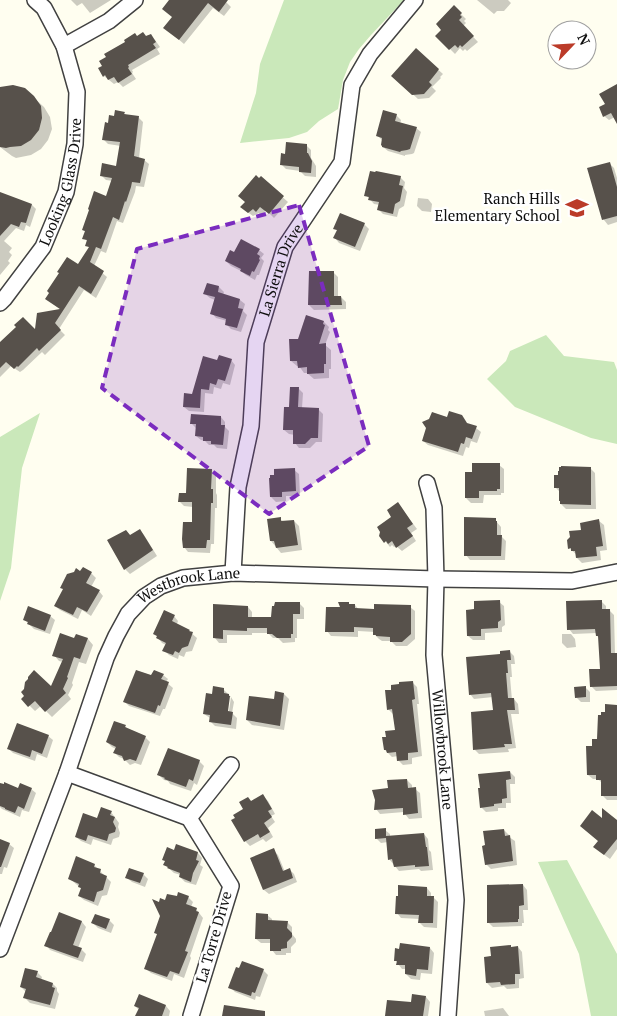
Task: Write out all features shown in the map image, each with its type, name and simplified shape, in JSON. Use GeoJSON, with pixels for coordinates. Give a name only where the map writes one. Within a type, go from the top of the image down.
{"type":"FeatureCollection","features":[{"type":"Feature","properties":{"kind":"street","name":"Looking Glass Drive"},"geometry":{"type":"LineString","coordinates":[[0,303],[43,247],[66,192],[75,144],[76,92],[64,46],[44,8],[36,0]]}},
{"type":"Feature","properties":{"kind":"street"},"geometry":{"type":"LineString","coordinates":[[64,46],[109,21],[135,0]]}},
{"type":"Feature","properties":{"kind":"street","name":"La Sierra Drive"},"geometry":{"type":"LineString","coordinates":[[233,572],[238,487],[251,426],[256,342],[284,247],[342,162],[352,85],[370,54],[415,0]]}},
{"type":"Feature","properties":{"kind":"street","name":"Willowbrook Lane"},"geometry":{"type":"LineString","coordinates":[[427,483],[434,508],[436,579],[434,654],[456,900],[448,1016]]}},
{"type":"Feature","properties":{"kind":"street","name":"Westbrook Lane"},"geometry":{"type":"LineString","coordinates":[[0,949],[67,773],[106,658],[128,614],[144,597],[161,586],[183,578],[233,572],[436,579],[572,581],[617,572]]}},
{"type":"Feature","properties":{"kind":"street"},"geometry":{"type":"LineString","coordinates":[[67,773],[189,818],[231,765]]}},
{"type":"Feature","properties":{"kind":"street","name":"La Torre Drive"},"geometry":{"type":"LineString","coordinates":[[189,818],[231,886],[191,1016]]}},
{"type":"Feature","properties":{"kind":"highlighted area"},"geometry":{"type":"Polygon","coordinates":[[[299,205],[369,446],[269,514],[102,388],[137,249],[299,205]]]}},
{"type":"Feature","properties":{"kind":"green space"},"geometry":{"type":"Polygon","coordinates":[[[284,0],[404,0],[371,35],[350,62],[343,80],[338,109],[319,121],[307,132],[289,138],[240,143],[256,93],[260,64],[284,0]]]}},
{"type":"Feature","properties":{"kind":"green space"},"geometry":{"type":"Polygon","coordinates":[[[546,335],[564,356],[614,362],[617,370],[617,444],[591,438],[515,407],[487,379],[506,361],[510,351],[546,335]]]}},
{"type":"Feature","properties":{"kind":"green space"},"geometry":{"type":"Polygon","coordinates":[[[40,413],[22,468],[11,568],[0,601],[0,437],[40,413]]]}},
{"type":"Feature","properties":{"kind":"green space"},"geometry":{"type":"Polygon","coordinates":[[[567,860],[617,954],[617,1016],[591,1016],[579,954],[538,862],[567,860]]]}},
{"type":"Feature","properties":{"kind":"building"},"geometry":{"type":"Polygon","coordinates":[[[169,0],[228,0],[219,12],[208,3],[179,40],[163,28],[172,17],[162,9],[169,0]]]}},
{"type":"Feature","properties":{"kind":"building"},"geometry":{"type":"Polygon","coordinates":[[[454,5],[462,13],[460,15],[462,17],[459,20],[474,36],[462,47],[460,45],[458,48],[455,45],[449,50],[435,36],[441,30],[436,24],[454,5]]]}},
{"type":"Feature","properties":{"kind":"building"},"geometry":{"type":"Polygon","coordinates":[[[143,32],[146,36],[151,34],[156,42],[153,44],[156,48],[128,65],[132,74],[118,83],[114,77],[108,80],[105,75],[103,77],[98,68],[102,66],[99,61],[106,57],[104,54],[125,42],[124,40],[135,33],[137,36],[143,32]]]}},
{"type":"Feature","properties":{"kind":"building"},"geometry":{"type":"Polygon","coordinates":[[[416,48],[439,69],[429,82],[432,85],[424,94],[412,95],[391,76],[416,48]]]}},
{"type":"Feature","properties":{"kind":"building"},"geometry":{"type":"Polygon","coordinates":[[[617,84],[617,124],[611,113],[603,117],[599,107],[605,104],[599,94],[617,84]]]}},
{"type":"Feature","properties":{"kind":"building"},"geometry":{"type":"Polygon","coordinates":[[[13,85],[25,88],[34,96],[41,106],[42,118],[39,130],[31,140],[21,146],[6,148],[0,147],[0,87],[13,85]]]}},
{"type":"Feature","properties":{"kind":"building"},"geometry":{"type":"Polygon","coordinates":[[[115,110],[125,112],[124,114],[139,116],[134,156],[145,159],[140,183],[132,182],[119,220],[113,217],[101,249],[96,247],[90,262],[104,271],[91,294],[79,286],[55,323],[61,330],[39,351],[37,348],[14,369],[6,362],[0,368],[0,342],[16,327],[14,325],[23,317],[35,329],[37,313],[60,309],[45,299],[49,293],[47,291],[67,257],[78,264],[89,247],[85,246],[87,240],[82,239],[85,231],[82,230],[94,191],[106,196],[112,178],[100,176],[102,163],[116,166],[120,142],[102,140],[105,122],[108,123],[109,115],[114,116],[115,110]]]}},
{"type":"Feature","properties":{"kind":"building"},"geometry":{"type":"Polygon","coordinates":[[[383,110],[397,114],[395,121],[417,127],[410,149],[400,152],[382,147],[382,138],[376,136],[383,110]]]}},
{"type":"Feature","properties":{"kind":"building"},"geometry":{"type":"Polygon","coordinates":[[[286,142],[307,144],[307,153],[312,161],[311,173],[299,172],[299,167],[280,165],[281,153],[285,154],[286,142]]]}},
{"type":"Feature","properties":{"kind":"building"},"geometry":{"type":"Polygon","coordinates":[[[610,162],[617,187],[617,216],[602,220],[587,168],[610,162]]]}},
{"type":"Feature","properties":{"kind":"building"},"geometry":{"type":"Polygon","coordinates":[[[370,171],[401,176],[399,185],[403,186],[400,201],[395,204],[393,214],[377,210],[379,202],[368,200],[369,197],[364,196],[370,171]]]}},
{"type":"Feature","properties":{"kind":"building"},"geometry":{"type":"Polygon","coordinates":[[[256,175],[259,178],[261,176],[284,196],[269,214],[260,207],[256,212],[253,209],[248,213],[240,207],[245,202],[238,196],[256,175]]]}},
{"type":"Feature","properties":{"kind":"building"},"geometry":{"type":"Polygon","coordinates":[[[0,192],[32,204],[26,223],[21,222],[19,227],[11,224],[0,236],[0,192]]]}},
{"type":"Feature","properties":{"kind":"building"},"geometry":{"type":"Polygon","coordinates":[[[340,213],[365,223],[355,247],[333,238],[337,230],[333,229],[340,213]]]}},
{"type":"Feature","properties":{"kind":"building"},"geometry":{"type":"Polygon","coordinates":[[[241,239],[260,249],[257,254],[260,256],[260,260],[250,276],[225,261],[230,250],[234,252],[241,239]]]}},
{"type":"Feature","properties":{"kind":"building"},"geometry":{"type":"Polygon","coordinates":[[[309,271],[334,271],[334,296],[341,296],[342,305],[308,305],[309,271]]]}},
{"type":"Feature","properties":{"kind":"building"},"geometry":{"type":"Polygon","coordinates":[[[207,283],[219,286],[218,292],[240,299],[238,308],[243,309],[237,328],[225,325],[226,319],[210,314],[215,297],[203,294],[207,283]]]}},
{"type":"Feature","properties":{"kind":"building"},"geometry":{"type":"Polygon","coordinates":[[[306,315],[324,321],[323,324],[325,325],[319,344],[326,343],[324,373],[307,374],[307,367],[298,368],[297,361],[290,361],[289,339],[298,339],[306,315]]]}},
{"type":"Feature","properties":{"kind":"building"},"geometry":{"type":"Polygon","coordinates":[[[219,355],[232,359],[225,381],[218,379],[216,385],[210,383],[209,390],[201,389],[200,408],[183,407],[184,393],[192,394],[203,356],[217,360],[219,355]]]}},
{"type":"Feature","properties":{"kind":"building"},"geometry":{"type":"Polygon","coordinates":[[[290,387],[299,387],[298,407],[319,408],[318,438],[311,438],[305,444],[293,444],[293,430],[283,430],[284,407],[289,407],[290,387]]]}},
{"type":"Feature","properties":{"kind":"building"},"geometry":{"type":"Polygon","coordinates":[[[449,411],[462,415],[467,423],[477,426],[472,439],[466,437],[464,444],[461,443],[458,452],[422,441],[426,428],[422,422],[429,419],[432,412],[447,417],[449,411]]]}},
{"type":"Feature","properties":{"kind":"building"},"geometry":{"type":"Polygon","coordinates":[[[191,414],[221,416],[221,425],[225,425],[223,445],[211,444],[211,441],[203,441],[203,437],[195,436],[196,424],[190,424],[191,414]]]}},
{"type":"Feature","properties":{"kind":"building"},"geometry":{"type":"Polygon","coordinates":[[[472,463],[500,463],[500,489],[497,489],[497,491],[479,491],[479,498],[465,498],[465,472],[472,472],[472,463]]]}},
{"type":"Feature","properties":{"kind":"building"},"geometry":{"type":"Polygon","coordinates":[[[559,467],[591,467],[591,505],[560,504],[559,488],[554,488],[554,475],[558,475],[559,467]]]}},
{"type":"Feature","properties":{"kind":"building"},"geometry":{"type":"Polygon","coordinates":[[[187,468],[212,469],[211,489],[213,489],[213,503],[211,503],[210,540],[207,540],[206,548],[183,548],[183,522],[192,522],[192,502],[178,502],[179,493],[186,493],[187,468]]]}},
{"type":"Feature","properties":{"kind":"building"},"geometry":{"type":"Polygon","coordinates":[[[295,468],[296,491],[282,492],[282,497],[270,497],[269,478],[270,475],[274,475],[274,469],[295,468]]]}},
{"type":"Feature","properties":{"kind":"building"},"geometry":{"type":"Polygon","coordinates":[[[398,502],[413,524],[407,528],[413,536],[396,548],[392,541],[388,544],[386,541],[384,543],[379,536],[380,532],[377,527],[391,517],[387,510],[398,502]]]}},
{"type":"Feature","properties":{"kind":"building"},"geometry":{"type":"Polygon","coordinates":[[[281,517],[281,521],[294,520],[298,545],[276,548],[274,541],[270,541],[267,519],[281,517]]]}},
{"type":"Feature","properties":{"kind":"building"},"geometry":{"type":"Polygon","coordinates":[[[464,517],[496,518],[497,535],[502,535],[501,556],[464,556],[464,517]]]}},
{"type":"Feature","properties":{"kind":"building"},"geometry":{"type":"Polygon","coordinates":[[[599,519],[603,546],[596,547],[597,556],[576,558],[575,551],[571,551],[571,548],[568,549],[569,531],[581,530],[580,523],[599,519]]]}},
{"type":"Feature","properties":{"kind":"building"},"geometry":{"type":"Polygon","coordinates":[[[140,529],[153,550],[124,570],[107,540],[126,530],[130,535],[140,529]]]}},
{"type":"Feature","properties":{"kind":"building"},"geometry":{"type":"Polygon","coordinates":[[[83,567],[92,572],[86,583],[100,590],[87,612],[77,607],[73,615],[54,606],[63,589],[60,588],[67,574],[74,572],[76,568],[80,571],[83,567]]]}},
{"type":"Feature","properties":{"kind":"building"},"geometry":{"type":"Polygon","coordinates":[[[500,600],[501,620],[498,622],[498,628],[481,629],[481,636],[467,636],[466,610],[474,609],[474,601],[500,600]]]}},
{"type":"Feature","properties":{"kind":"building"},"geometry":{"type":"Polygon","coordinates":[[[602,600],[602,609],[610,609],[611,653],[617,653],[617,686],[590,687],[589,669],[600,669],[598,636],[596,636],[595,629],[567,630],[566,601],[602,600]]]}},
{"type":"Feature","properties":{"kind":"building"},"geometry":{"type":"Polygon","coordinates":[[[275,602],[300,602],[300,614],[293,614],[293,634],[291,634],[291,638],[277,638],[272,634],[267,634],[267,628],[247,628],[247,631],[223,630],[223,639],[213,638],[213,604],[248,606],[248,617],[271,617],[272,606],[274,606],[275,602]]]}},
{"type":"Feature","properties":{"kind":"building"},"geometry":{"type":"Polygon","coordinates":[[[338,602],[355,604],[355,608],[374,609],[374,604],[411,605],[411,634],[402,642],[390,642],[390,637],[373,635],[373,628],[354,627],[354,632],[325,632],[326,607],[340,607],[338,602]]]}},
{"type":"Feature","properties":{"kind":"building"},"geometry":{"type":"Polygon","coordinates":[[[28,606],[51,615],[45,631],[27,624],[28,622],[23,620],[28,606]]]}},
{"type":"Feature","properties":{"kind":"building"},"geometry":{"type":"Polygon","coordinates":[[[164,610],[175,615],[172,621],[193,632],[188,646],[182,648],[179,653],[175,651],[173,655],[162,651],[166,643],[156,638],[157,636],[153,634],[164,610]]]}},
{"type":"Feature","properties":{"kind":"building"},"geometry":{"type":"Polygon","coordinates":[[[60,633],[74,638],[76,634],[88,638],[80,659],[74,657],[63,689],[66,693],[45,712],[35,701],[28,707],[21,699],[24,696],[21,692],[28,677],[34,670],[51,686],[63,659],[52,656],[60,633]]]}},
{"type":"Feature","properties":{"kind":"building"},"geometry":{"type":"Polygon","coordinates":[[[510,650],[511,660],[507,660],[508,673],[506,673],[508,698],[514,698],[515,710],[507,710],[512,744],[504,744],[505,747],[473,750],[471,712],[493,710],[491,693],[469,695],[466,657],[500,654],[500,651],[510,650]]]}},
{"type":"Feature","properties":{"kind":"building"},"geometry":{"type":"Polygon","coordinates":[[[136,670],[151,675],[154,670],[164,674],[161,679],[169,682],[160,706],[158,705],[155,713],[123,702],[136,670]]]}},
{"type":"Feature","properties":{"kind":"building"},"geometry":{"type":"Polygon","coordinates":[[[413,681],[415,699],[412,700],[418,752],[408,753],[408,760],[397,761],[396,752],[387,753],[384,750],[382,737],[386,737],[385,731],[395,730],[392,709],[387,710],[385,690],[391,690],[391,685],[399,684],[399,682],[413,681]]]}},
{"type":"Feature","properties":{"kind":"building"},"geometry":{"type":"Polygon","coordinates":[[[213,686],[224,688],[224,693],[230,696],[228,711],[233,712],[231,725],[209,722],[210,715],[203,714],[206,693],[212,694],[213,686]]]}},
{"type":"Feature","properties":{"kind":"building"},"geometry":{"type":"Polygon","coordinates":[[[586,686],[586,697],[575,698],[574,687],[586,686]]]}},
{"type":"Feature","properties":{"kind":"building"},"geometry":{"type":"Polygon","coordinates":[[[275,691],[284,693],[280,726],[246,720],[249,696],[274,699],[275,691]]]}},
{"type":"Feature","properties":{"kind":"building"},"geometry":{"type":"Polygon","coordinates":[[[605,704],[617,705],[617,796],[601,796],[601,780],[596,780],[596,775],[587,775],[586,746],[592,746],[592,739],[597,739],[598,715],[601,715],[601,712],[605,712],[605,704]]]}},
{"type":"Feature","properties":{"kind":"building"},"geometry":{"type":"Polygon","coordinates":[[[114,721],[146,736],[136,761],[130,759],[124,761],[122,756],[113,753],[116,747],[106,742],[114,721]]]}},
{"type":"Feature","properties":{"kind":"building"},"geometry":{"type":"Polygon","coordinates":[[[17,723],[49,735],[42,754],[32,750],[30,757],[7,749],[17,723]]]}},
{"type":"Feature","properties":{"kind":"building"},"geometry":{"type":"Polygon","coordinates":[[[168,748],[200,760],[193,781],[189,779],[186,787],[157,775],[168,748]]]}},
{"type":"Feature","properties":{"kind":"building"},"geometry":{"type":"Polygon","coordinates":[[[510,771],[511,779],[506,780],[507,798],[502,799],[502,803],[494,804],[494,806],[480,808],[478,774],[510,771]]]}},
{"type":"Feature","properties":{"kind":"building"},"geometry":{"type":"Polygon","coordinates":[[[407,779],[408,788],[416,787],[418,813],[403,815],[403,808],[374,810],[375,800],[372,790],[388,788],[387,780],[407,779]]]}},
{"type":"Feature","properties":{"kind":"building"},"geometry":{"type":"Polygon","coordinates":[[[4,782],[18,788],[20,783],[32,788],[24,809],[18,806],[15,813],[0,806],[0,783],[4,784],[4,782]]]}},
{"type":"Feature","properties":{"kind":"building"},"geometry":{"type":"Polygon","coordinates":[[[263,794],[272,809],[268,811],[272,817],[264,823],[270,832],[260,838],[258,834],[244,842],[231,820],[235,818],[233,815],[243,809],[239,802],[248,797],[251,801],[263,794]]]}},
{"type":"Feature","properties":{"kind":"building"},"geometry":{"type":"Polygon","coordinates":[[[101,807],[112,811],[110,815],[115,817],[113,822],[116,828],[115,832],[109,834],[107,841],[88,835],[86,841],[75,837],[83,813],[97,818],[101,807]]]}},
{"type":"Feature","properties":{"kind":"building"},"geometry":{"type":"Polygon","coordinates":[[[602,808],[617,820],[617,839],[604,855],[593,847],[598,841],[580,826],[592,810],[602,818],[602,808]]]}},
{"type":"Feature","properties":{"kind":"building"},"geometry":{"type":"Polygon","coordinates":[[[386,828],[386,836],[424,833],[429,866],[394,867],[392,859],[388,860],[386,838],[375,839],[375,829],[386,828]]]}},
{"type":"Feature","properties":{"kind":"building"},"geometry":{"type":"Polygon","coordinates":[[[504,829],[505,836],[510,835],[513,861],[485,865],[482,846],[485,845],[483,831],[504,829]]]}},
{"type":"Feature","properties":{"kind":"building"},"geometry":{"type":"Polygon","coordinates":[[[0,839],[10,843],[1,867],[0,867],[0,839]]]}},
{"type":"Feature","properties":{"kind":"building"},"geometry":{"type":"Polygon","coordinates":[[[176,844],[198,852],[196,860],[199,861],[191,882],[179,877],[180,873],[163,865],[165,861],[162,860],[167,847],[174,850],[176,844]]]}},
{"type":"Feature","properties":{"kind":"building"},"geometry":{"type":"Polygon","coordinates":[[[274,848],[283,871],[290,868],[293,878],[263,890],[250,858],[274,848]]]}},
{"type":"Feature","properties":{"kind":"building"},"geometry":{"type":"Polygon","coordinates":[[[76,856],[95,864],[94,867],[101,869],[100,873],[107,876],[103,890],[97,892],[94,902],[78,896],[81,888],[78,887],[79,884],[68,879],[76,856]]]}},
{"type":"Feature","properties":{"kind":"building"},"geometry":{"type":"Polygon","coordinates":[[[129,868],[144,873],[140,883],[125,878],[129,868]]]}},
{"type":"Feature","properties":{"kind":"building"},"geometry":{"type":"Polygon","coordinates":[[[523,884],[524,905],[519,906],[518,922],[487,923],[487,885],[523,884]]]}},
{"type":"Feature","properties":{"kind":"building"},"geometry":{"type":"Polygon","coordinates":[[[398,885],[427,887],[427,896],[434,896],[433,923],[418,923],[419,915],[395,914],[398,885]]]}},
{"type":"Feature","properties":{"kind":"building"},"geometry":{"type":"Polygon","coordinates":[[[178,892],[189,896],[186,904],[197,908],[196,911],[199,912],[185,951],[188,952],[179,974],[170,971],[167,977],[144,969],[157,934],[154,933],[160,916],[152,899],[159,902],[160,898],[165,900],[167,894],[177,896],[178,892]]]}},
{"type":"Feature","properties":{"kind":"building"},"geometry":{"type":"Polygon","coordinates":[[[59,912],[82,921],[73,945],[82,948],[78,958],[44,946],[59,912]]]}},
{"type":"Feature","properties":{"kind":"building"},"geometry":{"type":"Polygon","coordinates":[[[256,913],[268,914],[268,920],[288,921],[287,928],[292,933],[292,937],[287,942],[287,948],[281,949],[281,951],[270,951],[270,939],[255,939],[256,913]]]}},
{"type":"Feature","properties":{"kind":"building"},"geometry":{"type":"Polygon","coordinates":[[[95,914],[110,919],[106,929],[91,923],[95,914]]]}},
{"type":"Feature","properties":{"kind":"building"},"geometry":{"type":"Polygon","coordinates":[[[400,943],[430,947],[428,970],[417,969],[416,976],[405,974],[405,965],[396,965],[397,961],[394,961],[395,948],[399,949],[400,943]]]}},
{"type":"Feature","properties":{"kind":"building"},"geometry":{"type":"Polygon","coordinates":[[[511,945],[511,947],[518,946],[520,974],[515,974],[515,984],[486,983],[484,957],[491,956],[490,947],[511,945]]]}},
{"type":"Feature","properties":{"kind":"building"},"geometry":{"type":"Polygon","coordinates":[[[242,961],[264,969],[255,993],[252,992],[251,996],[228,988],[236,967],[239,968],[242,961]]]}},
{"type":"Feature","properties":{"kind":"building"},"geometry":{"type":"Polygon","coordinates":[[[25,968],[38,971],[36,977],[53,983],[52,987],[55,988],[50,1005],[23,998],[26,989],[20,987],[25,968]]]}},
{"type":"Feature","properties":{"kind":"building"},"geometry":{"type":"Polygon","coordinates":[[[139,994],[166,1005],[162,1016],[135,1016],[139,1008],[134,1006],[139,994]]]}},
{"type":"Feature","properties":{"kind":"building"},"geometry":{"type":"Polygon","coordinates":[[[412,994],[426,996],[423,1016],[385,1016],[387,1000],[411,1002],[412,994]]]}},
{"type":"Feature","properties":{"kind":"building"},"geometry":{"type":"Polygon","coordinates":[[[224,1005],[265,1011],[265,1016],[222,1016],[224,1005]]]}},
{"type":"Feature","properties":{"kind":"place","name":"Ranch Hills Elementary School"},"geometry":{"type":"Point","coordinates":[577,208]}}]}
